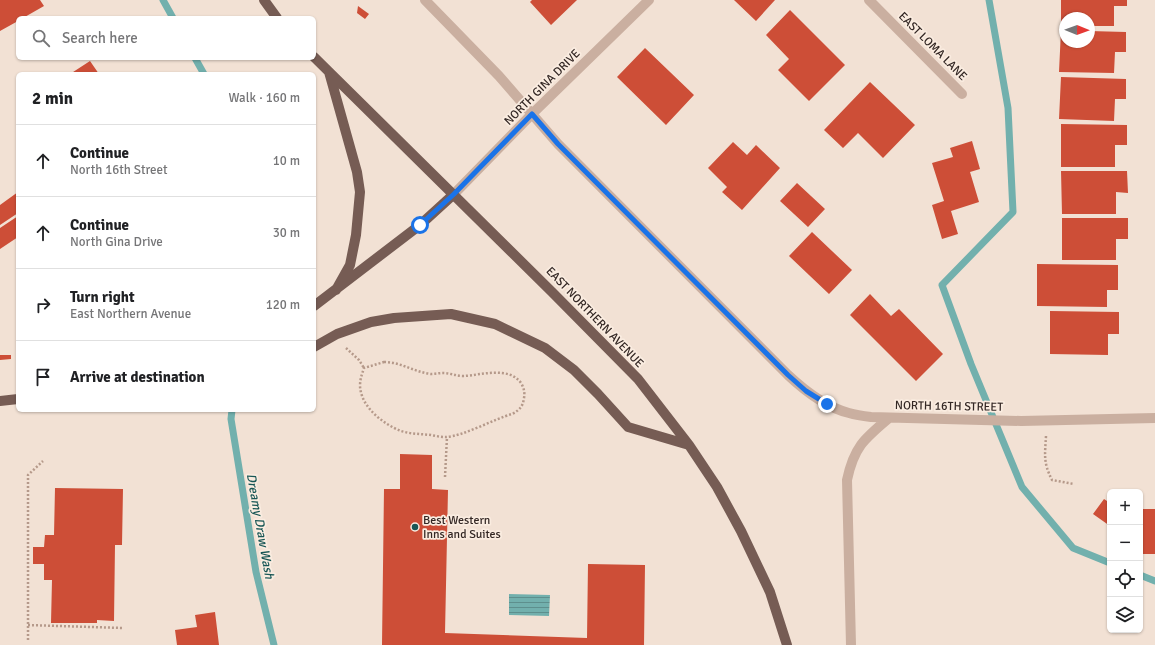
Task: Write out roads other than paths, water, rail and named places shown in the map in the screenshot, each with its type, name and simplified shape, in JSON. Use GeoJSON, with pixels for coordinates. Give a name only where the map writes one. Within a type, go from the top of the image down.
{"type":"FeatureCollection","features":[{"type":"Feature","properties":{"kind":"main road"},"geometry":{"type":"LineString","coordinates":[[264,0],[276,16]]}},
{"type":"Feature","properties":{"kind":"main road","name":"EAST NORTHERN AVENUE"},"geometry":{"type":"LineString","coordinates":[[316,59],[454,194],[638,379],[689,446],[717,487],[741,531],[770,592],[787,645]]}},
{"type":"Feature","properties":{"kind":"main road"},"geometry":{"type":"LineString","coordinates":[[330,72],[357,172],[360,192],[356,235],[350,265],[336,290]]}},
{"type":"Feature","properties":{"kind":"main road"},"geometry":{"type":"LineString","coordinates":[[316,305],[420,225],[454,194]]}},
{"type":"Feature","properties":{"kind":"main road"},"geometry":{"type":"LineString","coordinates":[[316,346],[337,334],[370,322],[394,318],[451,314],[496,324],[545,348],[574,370],[628,427],[689,446]]}},
{"type":"Feature","properties":{"kind":"main road"},"geometry":{"type":"LineString","coordinates":[[0,401],[16,399]]}},
{"type":"Feature","properties":{"kind":"street"},"geometry":{"type":"LineString","coordinates":[[425,0],[499,76],[563,150],[788,375],[806,391],[827,404],[849,413],[871,417],[889,418]]}},
{"type":"Feature","properties":{"kind":"street","name":"NORTH GINA DRIVE"},"geometry":{"type":"LineString","coordinates":[[454,194],[532,114],[649,0]]}},
{"type":"Feature","properties":{"kind":"street","name":"EAST LOMA LANE"},"geometry":{"type":"LineString","coordinates":[[869,0],[962,94]]}},
{"type":"Feature","properties":{"kind":"street","name":"NORTH 16TH STREET"},"geometry":{"type":"LineString","coordinates":[[851,645],[847,480],[851,463],[860,445],[866,437],[889,418],[1021,421],[1155,418]]}},
{"type":"Feature","properties":{"kind":"water"},"geometry":{"type":"Polygon","coordinates":[[[509,594],[550,595],[549,616],[509,615],[509,594]]]}},
{"type":"Feature","properties":{"kind":"waterway","name":"Dreamy Draw Wash"},"geometry":{"type":"LineString","coordinates":[[163,0],[172,16]]}},
{"type":"Feature","properties":{"kind":"waterway"},"geometry":{"type":"LineString","coordinates":[[989,0],[1008,108],[1013,212],[942,285],[971,364],[1022,487],[1073,548],[1107,562]]}},
{"type":"Feature","properties":{"kind":"waterway","name":"Dreamy Draw Wash"},"geometry":{"type":"LineString","coordinates":[[196,60],[203,72]]}},
{"type":"Feature","properties":{"kind":"waterway","name":"Dreamy Draw Wash"},"geometry":{"type":"LineString","coordinates":[[232,412],[231,419],[256,572],[274,645]]}},
{"type":"Feature","properties":{"kind":"waterway"},"geometry":{"type":"LineString","coordinates":[[1143,576],[1155,581]]}},
{"type":"Feature","properties":{"kind":"place","name":"Best Western Inns and Suites"},"geometry":{"type":"Point","coordinates":[415,527]}}]}
